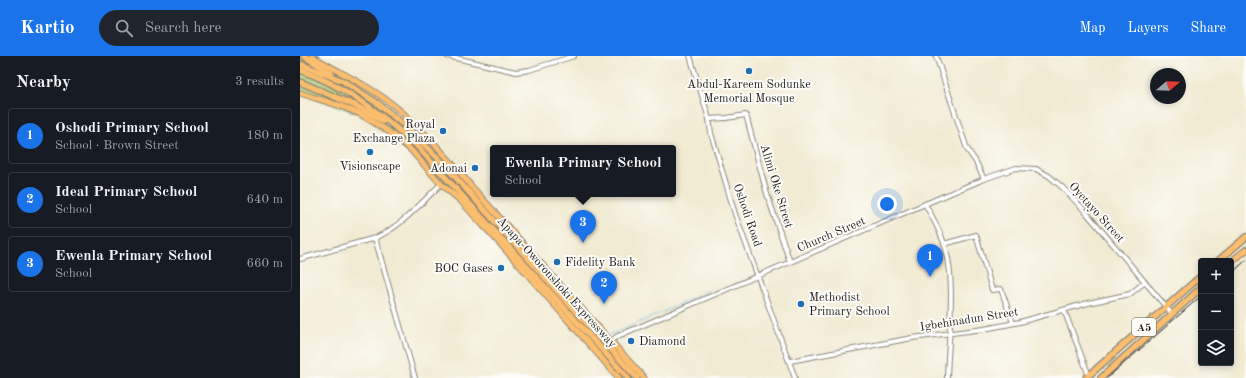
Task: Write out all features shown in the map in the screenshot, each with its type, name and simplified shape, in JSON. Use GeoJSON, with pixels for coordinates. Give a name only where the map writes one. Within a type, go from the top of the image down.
{"type":"FeatureCollection","features":[{"type":"Feature","properties":{"kind":"highway"},"geometry":{"type":"LineString","coordinates":[[304,56],[343,81]]}},
{"type":"Feature","properties":{"kind":"highway","name":"Apapa-Oworonshoki Expressway"},"geometry":{"type":"LineString","coordinates":[[300,64],[343,81],[377,103],[403,124],[440,160],[637,378]]}},
{"type":"Feature","properties":{"kind":"highway","name":"Apapa-Oworonshoki Expressway"},"geometry":{"type":"LineString","coordinates":[[300,70],[333,83],[369,106],[416,145],[516,257],[628,378]]}},
{"type":"Feature","properties":{"kind":"highway"},"geometry":{"type":"LineString","coordinates":[[300,82],[373,114],[416,145]]}},
{"type":"Feature","properties":{"kind":"highway"},"geometry":{"type":"LineString","coordinates":[[1222,258],[1246,237]]}},
{"type":"Feature","properties":{"kind":"highway"},"geometry":{"type":"LineString","coordinates":[[1234,260],[1246,250]]}},
{"type":"Feature","properties":{"kind":"highway","name":"A5"},"geometry":{"type":"LineString","coordinates":[[1088,377],[1198,279]]}},
{"type":"Feature","properties":{"kind":"highway","name":"A5"},"geometry":{"type":"LineString","coordinates":[[1101,378],[1198,291]]}},
{"type":"Feature","properties":{"kind":"main road","name":"Apapa-Oworonshoki Expressway"},"geometry":{"type":"LineString","coordinates":[[312,56],[373,90],[393,105],[414,124],[457,168],[471,186],[644,378]]}},
{"type":"Feature","properties":{"kind":"main road","name":"Apapa-Oworonshoki Expressway"},"geometry":{"type":"LineString","coordinates":[[300,93],[347,108],[360,114],[388,131],[413,153],[441,184],[461,201],[516,257],[619,378]]}},
{"type":"Feature","properties":{"kind":"street"},"geometry":{"type":"LineString","coordinates":[[447,56],[516,72],[529,70],[574,56]]}},
{"type":"Feature","properties":{"kind":"street","name":"Oshodi Road"},"geometry":{"type":"LineString","coordinates":[[690,56],[735,214],[795,378]]}},
{"type":"Feature","properties":{"kind":"street"},"geometry":{"type":"LineString","coordinates":[[936,56],[967,149],[984,179]]}},
{"type":"Feature","properties":{"kind":"street","name":"Alimi Oke Street"},"geometry":{"type":"LineString","coordinates":[[709,119],[746,116],[768,194],[790,262]]}},
{"type":"Feature","properties":{"kind":"street","name":"Oyetayo Street"},"geometry":{"type":"LineString","coordinates":[[984,179],[1016,168],[1036,169],[1049,176],[1084,210],[1172,314]]}},
{"type":"Feature","properties":{"kind":"street","name":"Church Street"},"geometry":{"type":"LineString","coordinates":[[610,341],[618,336],[729,287],[984,179]]}},
{"type":"Feature","properties":{"kind":"street"},"geometry":{"type":"LineString","coordinates":[[300,259],[382,236],[410,214],[441,184]]}},
{"type":"Feature","properties":{"kind":"street"},"geometry":{"type":"LineString","coordinates":[[925,204],[944,244],[950,273],[947,378]]}},
{"type":"Feature","properties":{"kind":"street"},"geometry":{"type":"LineString","coordinates":[[944,244],[976,235],[992,290],[1001,289],[1013,323]]}},
{"type":"Feature","properties":{"kind":"street"},"geometry":{"type":"LineString","coordinates":[[375,238],[415,378]]}},
{"type":"Feature","properties":{"kind":"street","name":"Igbehinadun Street"},"geometry":{"type":"LineString","coordinates":[[790,361],[949,332],[984,329],[1013,323],[1130,294],[1146,282]]}},
{"type":"Feature","properties":{"kind":"street"},"geometry":{"type":"LineString","coordinates":[[1064,310],[1088,377]]}},
{"type":"Feature","properties":{"kind":"green space"},"geometry":{"type":"Polygon","coordinates":[[[300,56],[308,56],[314,66],[355,101],[356,113],[300,92],[300,56]]]}},
{"type":"Feature","properties":{"kind":"waterway"},"geometry":{"type":"LineString","coordinates":[[610,335],[668,310],[711,289]]}},
{"type":"Feature","properties":{"kind":"railway"},"geometry":{"type":"LineString","coordinates":[[1234,271],[1246,260]]}},
{"type":"Feature","properties":{"kind":"railway"},"geometry":{"type":"LineString","coordinates":[[1107,378],[1198,299]]}},
{"type":"Feature","properties":{"kind":"place","name":"Abdul-Kareem Sodunke Memorial Mosque"},"geometry":{"type":"Point","coordinates":[749,71]}},
{"type":"Feature","properties":{"kind":"place","name":"Royal Exchange Plaza"},"geometry":{"type":"Point","coordinates":[443,131]}},
{"type":"Feature","properties":{"kind":"place","name":"Visionscape"},"geometry":{"type":"Point","coordinates":[370,152]}},
{"type":"Feature","properties":{"kind":"place","name":"Adonai"},"geometry":{"type":"Point","coordinates":[475,168]}},
{"type":"Feature","properties":{"kind":"place","name":"Ewenla Primary School"},"geometry":{"type":"Point","coordinates":[583,243]}},
{"type":"Feature","properties":{"kind":"place","name":"Fidelity Bank"},"geometry":{"type":"Point","coordinates":[557,262]}},
{"type":"Feature","properties":{"kind":"place","name":"BOC Gases"},"geometry":{"type":"Point","coordinates":[501,268]}},
{"type":"Feature","properties":{"kind":"place","name":"Oshodi Primary School"},"geometry":{"type":"Point","coordinates":[930,277]}},
{"type":"Feature","properties":{"kind":"place","name":"Ideal Primary School"},"geometry":{"type":"Point","coordinates":[604,304]}},
{"type":"Feature","properties":{"kind":"place","name":"Methodist Primary School"},"geometry":{"type":"Point","coordinates":[801,304]}},
{"type":"Feature","properties":{"kind":"place","name":"Diamond"},"geometry":{"type":"Point","coordinates":[631,341]}}]}
